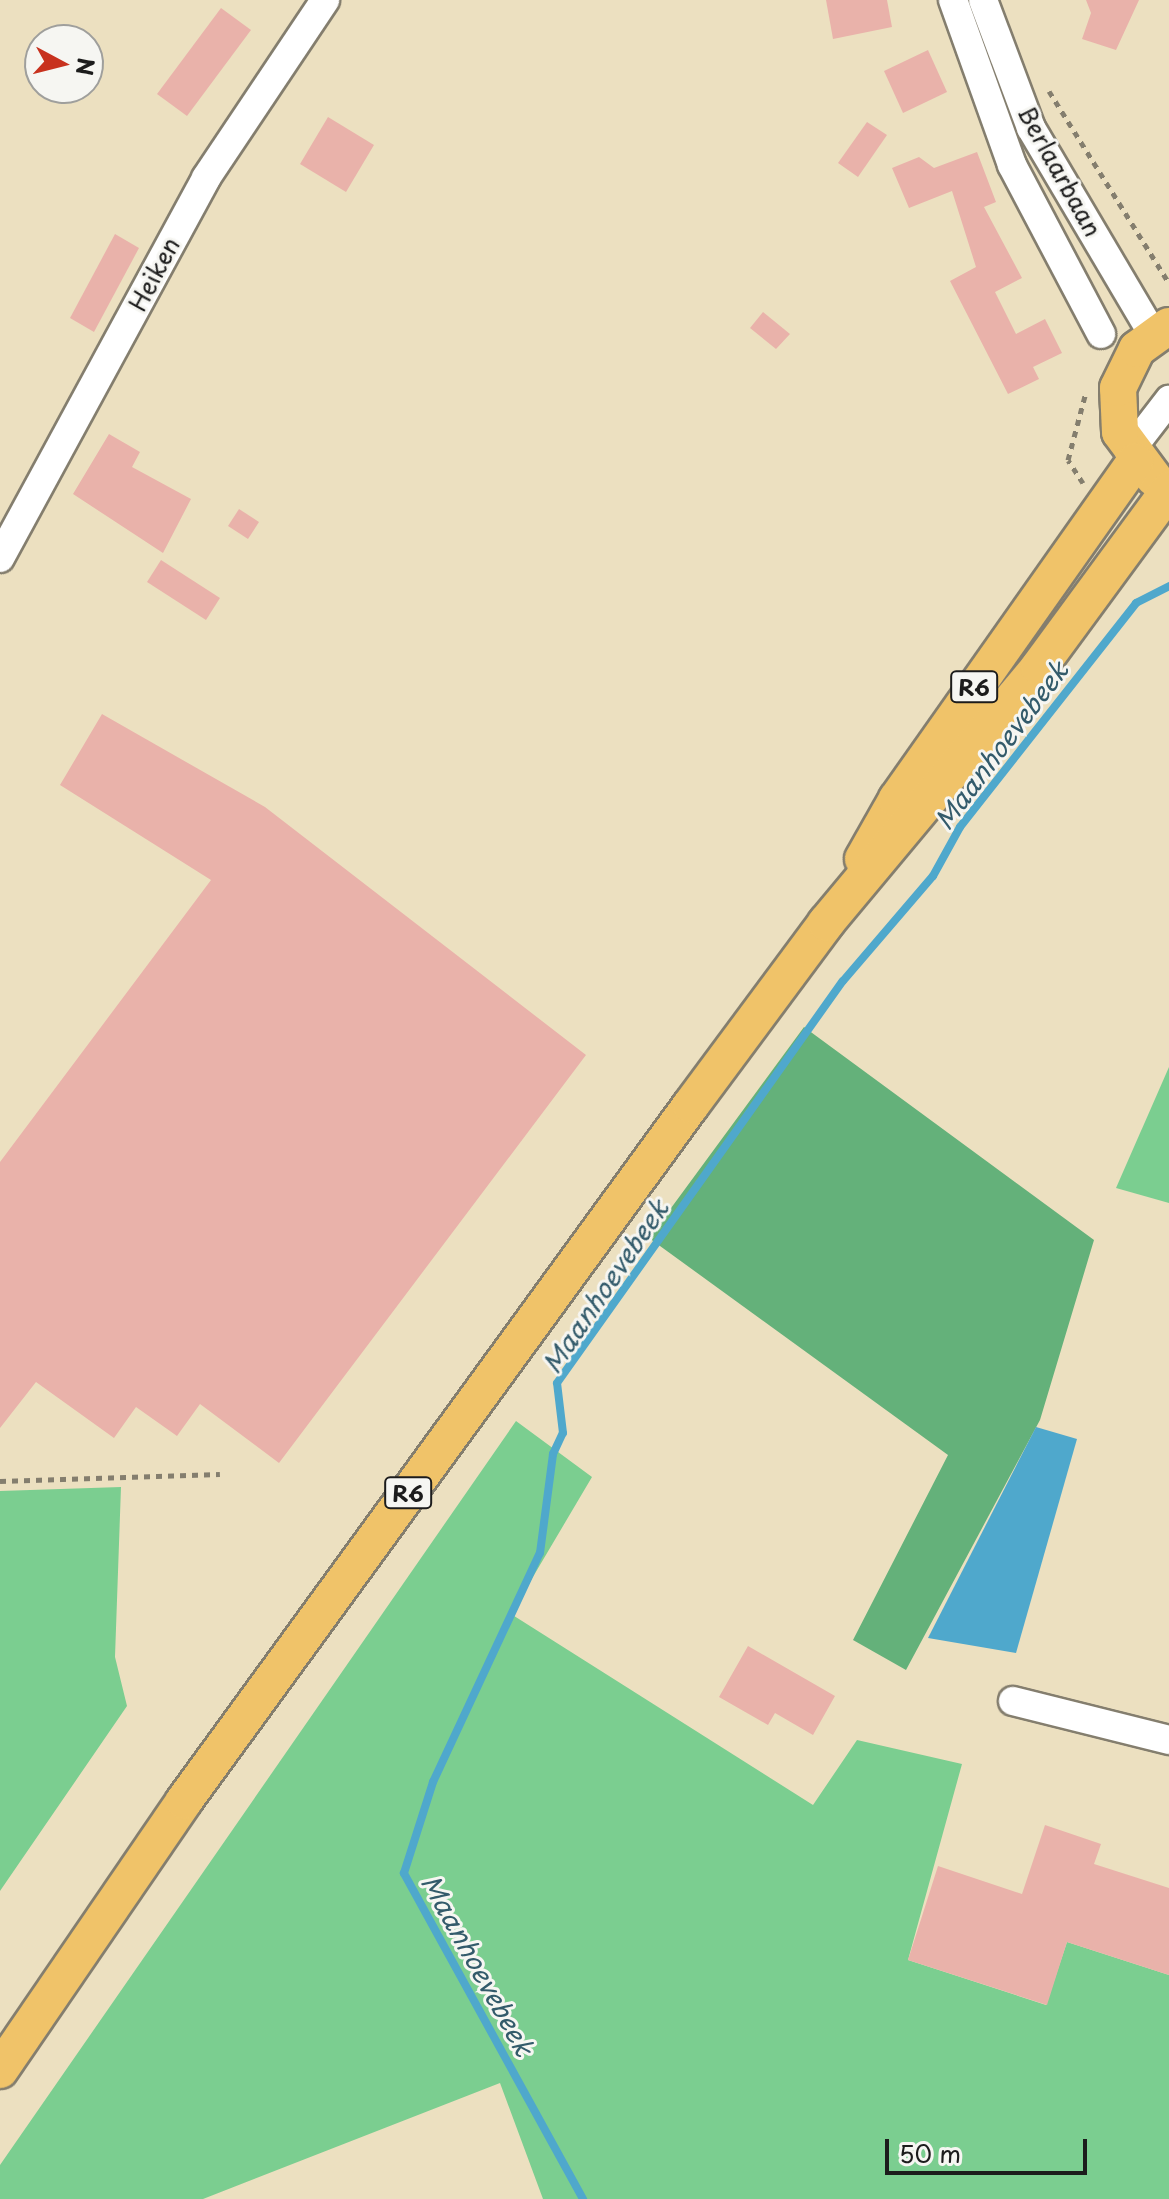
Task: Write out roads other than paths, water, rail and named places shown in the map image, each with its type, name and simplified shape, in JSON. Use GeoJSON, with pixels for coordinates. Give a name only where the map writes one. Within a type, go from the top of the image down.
{"type":"FeatureCollection","features":[{"type":"Feature","properties":{"kind":"main road"},"geometry":{"type":"LineString","coordinates":[[1132,456],[1120,432],[1118,388],[1161,330]]}},
{"type":"Feature","properties":{"kind":"main road","name":"R6"},"geometry":{"type":"LineString","coordinates":[[0,2070],[184,1801],[826,923],[945,786],[1169,488],[1132,456],[897,799],[826,923]]}},
{"type":"Feature","properties":{"kind":"street","name":"Heiken"},"geometry":{"type":"LineString","coordinates":[[0,558],[206,178],[325,0]]}},
{"type":"Feature","properties":{"kind":"street"},"geometry":{"type":"LineString","coordinates":[[953,0],[1012,165],[1101,334]]}},
{"type":"Feature","properties":{"kind":"street","name":"Berlaarbaan"},"geometry":{"type":"LineString","coordinates":[[983,0],[1031,128],[1161,330]]}},
{"type":"Feature","properties":{"kind":"street"},"geometry":{"type":"LineString","coordinates":[[1132,456],[1169,400]]}},
{"type":"Feature","properties":{"kind":"street"},"geometry":{"type":"LineString","coordinates":[[1013,1701],[1169,1740]]}},
{"type":"Feature","properties":{"kind":"water"},"geometry":{"type":"Polygon","coordinates":[[[1036,1427],[1077,1439],[1016,1653],[928,1638],[1036,1427]]]}},
{"type":"Feature","properties":{"kind":"waterway","name":"Maanhoevebeek"},"geometry":{"type":"LineString","coordinates":[[583,2199],[404,1873],[433,1782],[540,1553],[553,1454],[563,1433],[557,1383],[843,981],[933,876],[960,827],[1136,603],[1169,586]]}}]}
